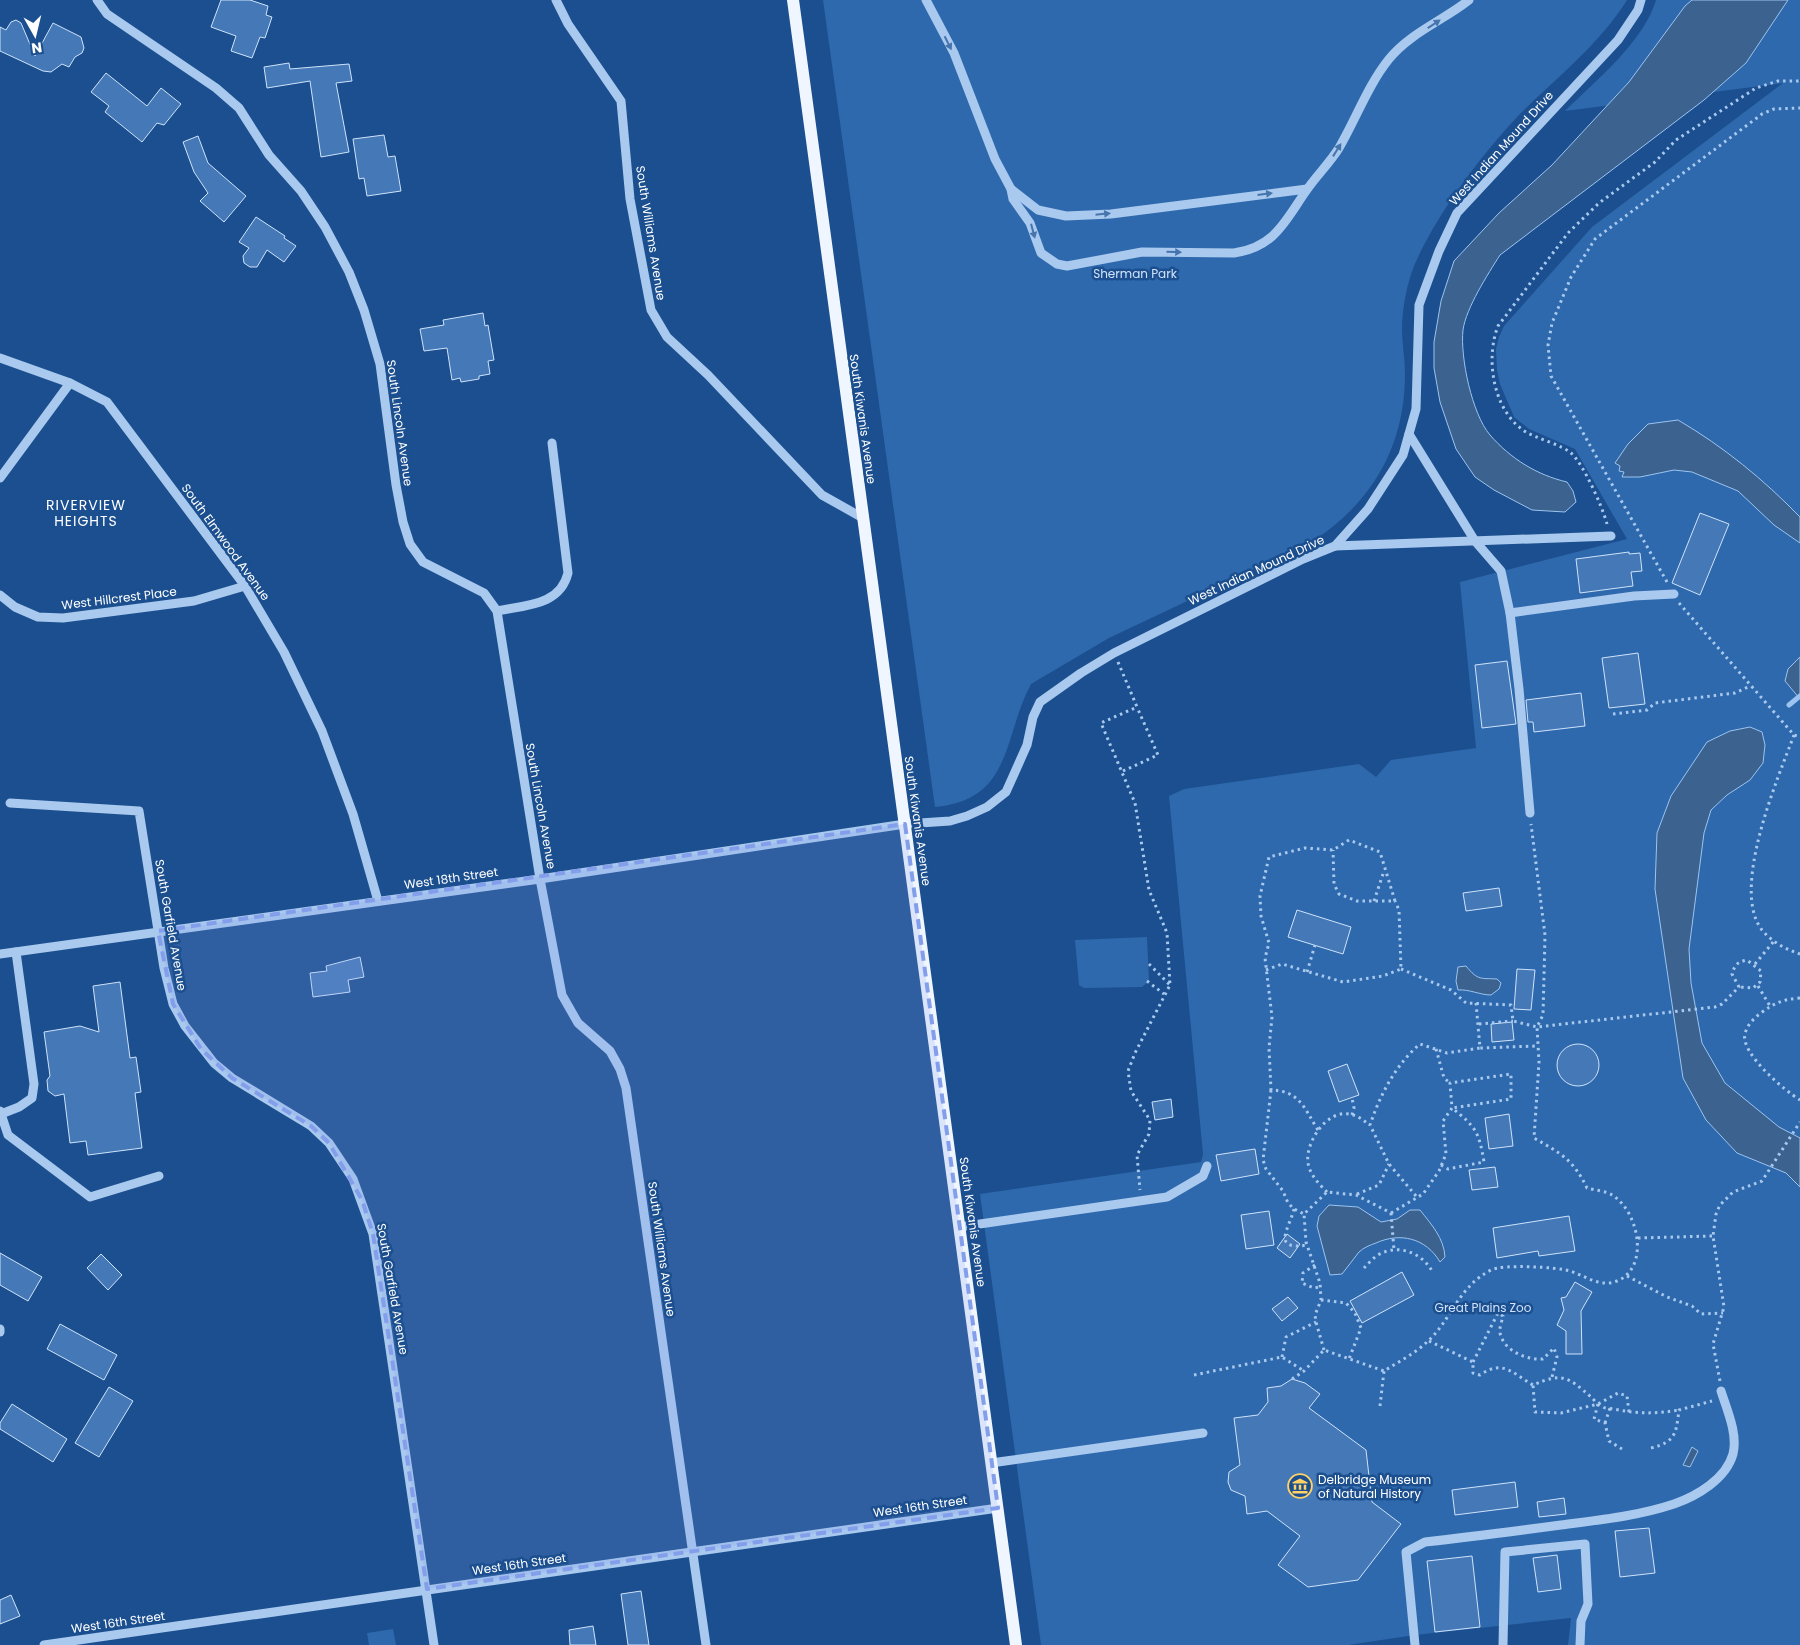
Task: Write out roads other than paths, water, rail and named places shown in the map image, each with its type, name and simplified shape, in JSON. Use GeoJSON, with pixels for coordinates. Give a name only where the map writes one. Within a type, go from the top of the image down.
{"type":"FeatureCollection","features":[{"type":"Feature","properties":{"kind":"main road","name":"South Kiwanis Avenue"},"geometry":{"type":"LineString","coordinates":[[793,0],[1016,1645]]}},
{"type":"Feature","properties":{"kind":"street","name":"South Lincoln Avenue"},"geometry":{"type":"LineString","coordinates":[[97,0],[107,14],[197,73],[238,108],[269,156],[306,198],[325,227],[349,272],[364,310],[380,364],[396,485],[403,522],[410,544],[423,562],[484,593],[497,611],[540,879]]}},
{"type":"Feature","properties":{"kind":"street","name":"South Williams Avenue"},"geometry":{"type":"LineString","coordinates":[[556,0],[568,24],[621,101],[630,199],[651,310],[667,337],[708,375],[822,495],[863,518]]}},
{"type":"Feature","properties":{"kind":"street"},"geometry":{"type":"LineString","coordinates":[[926,0],[954,53],[995,159],[1011,188],[1013,199],[1030,223],[1041,253],[1057,264],[1067,266],[1142,252],[1234,253],[1249,250],[1272,238],[1280,230],[1307,189],[1338,149],[1374,81],[1389,59],[1408,41],[1469,0]]}},
{"type":"Feature","properties":{"kind":"street","name":"West Indian Mound Drive"},"geometry":{"type":"LineString","coordinates":[[904,824],[950,821],[967,816],[987,807],[1006,792],[1027,745],[1033,717],[1040,702],[1081,673],[1114,653],[1302,559],[1335,546],[1368,509],[1403,455],[1416,409],[1419,305],[1439,251],[1457,213],[1618,40],[1638,10],[1641,0]]}},
{"type":"Feature","properties":{"kind":"street"},"geometry":{"type":"LineString","coordinates":[[1011,188],[1038,210],[1066,216],[1111,214],[1307,189]]}},
{"type":"Feature","properties":{"kind":"street","name":"South Elmwood Avenue"},"geometry":{"type":"LineString","coordinates":[[0,358],[70,383],[107,402],[245,586],[284,652],[322,731],[353,814],[378,900]]}},
{"type":"Feature","properties":{"kind":"street"},"geometry":{"type":"LineString","coordinates":[[0,478],[70,383]]}},
{"type":"Feature","properties":{"kind":"street"},"geometry":{"type":"LineString","coordinates":[[1409,434],[1475,542],[1501,571],[1510,612],[1520,689],[1530,813]]}},
{"type":"Feature","properties":{"kind":"street"},"geometry":{"type":"LineString","coordinates":[[497,611],[542,602],[556,595],[565,586],[568,573],[552,444]]}},
{"type":"Feature","properties":{"kind":"street"},"geometry":{"type":"LineString","coordinates":[[1335,546],[1611,536]]}},
{"type":"Feature","properties":{"kind":"street","name":"West Hillcrest Place"},"geometry":{"type":"LineString","coordinates":[[0,595],[15,607],[38,617],[63,618],[194,601],[245,586]]}},
{"type":"Feature","properties":{"kind":"street"},"geometry":{"type":"LineString","coordinates":[[1510,612],[1634,596],[1674,594]]}},
{"type":"Feature","properties":{"kind":"street","name":"South Garfield Avenue"},"geometry":{"type":"LineString","coordinates":[[10,803],[139,811],[158,932],[173,1004],[201,1049],[232,1078],[311,1126],[329,1143],[353,1178],[373,1234],[434,1645]]}},
{"type":"Feature","properties":{"kind":"street","name":"West 18th Street"},"geometry":{"type":"LineString","coordinates":[[0,954],[540,879],[904,824]]}},
{"type":"Feature","properties":{"kind":"street","name":"South Williams Avenue"},"geometry":{"type":"LineString","coordinates":[[540,879],[562,995],[578,1024],[610,1051],[620,1069],[626,1088],[706,1645]]}},
{"type":"Feature","properties":{"kind":"street"},"geometry":{"type":"LineString","coordinates":[[16,952],[34,1084],[32,1098],[19,1107],[1,1112],[8,1135],[90,1197],[159,1176]]}},
{"type":"Feature","properties":{"kind":"street"},"geometry":{"type":"LineString","coordinates":[[959,1227],[1167,1197],[1203,1176],[1207,1166]]}},
{"type":"Feature","properties":{"kind":"street"},"geometry":{"type":"LineString","coordinates":[[1415,1645],[1406,1552],[1425,1542],[1615,1518],[1674,1504],[1710,1485],[1723,1472],[1733,1454],[1734,1439],[1721,1391]]}},
{"type":"Feature","properties":{"kind":"street"},"geometry":{"type":"LineString","coordinates":[[992,1463],[1203,1433]]}},
{"type":"Feature","properties":{"kind":"street","name":"West 16th Street"},"geometry":{"type":"LineString","coordinates":[[44,1645],[998,1508]]}},
{"type":"Feature","properties":{"kind":"street"},"geometry":{"type":"LineString","coordinates":[[1503,1645],[1505,1552],[1585,1544],[1588,1604],[1581,1621],[1580,1645]]}},
{"type":"Feature","properties":{"kind":"waterway"},"geometry":{"type":"LineString","coordinates":[[1789,705],[1800,696]]}},
{"type":"Feature","properties":{"kind":"place","name":"Delbridge Museum of Natural History"},"geometry":{"type":"Point","coordinates":[1300,1486]}},
{"type":"Feature","properties":{"kind":"district","name":"RIVERVIEW HEIGHTS"},"geometry":{"type":"Point","coordinates":[86,514]}},
{"type":"Feature","properties":{"kind":"park label","name":"Sherman Park"},"geometry":{"type":"Point","coordinates":[1135,273]}},
{"type":"Feature","properties":{"kind":"park label","name":"Great Plains Zoo"},"geometry":{"type":"Point","coordinates":[1483,1307]}}]}
